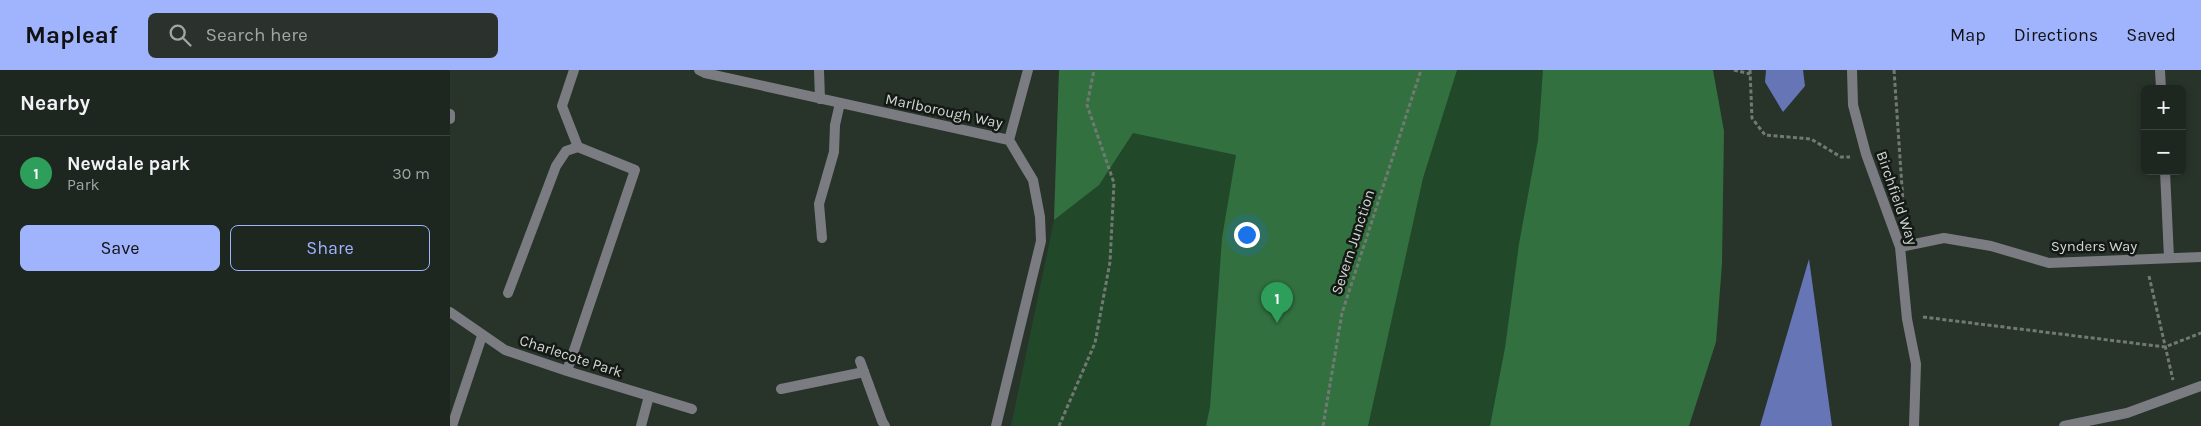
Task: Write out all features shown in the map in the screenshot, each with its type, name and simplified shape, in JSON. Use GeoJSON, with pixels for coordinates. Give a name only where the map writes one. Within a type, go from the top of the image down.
{"type":"FeatureCollection","features":[{"type":"Feature","properties":{"kind":"street"},"geometry":{"type":"LineString","coordinates":[[574,70],[562,106],[578,148]]}},
{"type":"Feature","properties":{"kind":"street","name":"Marlborough Way"},"geometry":{"type":"LineString","coordinates":[[699,70],[705,73],[820,99],[1009,140],[1033,180],[1040,217],[1041,241],[996,426]]}},
{"type":"Feature","properties":{"kind":"street"},"geometry":{"type":"LineString","coordinates":[[819,70],[820,99]]}},
{"type":"Feature","properties":{"kind":"street"},"geometry":{"type":"LineString","coordinates":[[1009,140],[1028,70]]}},
{"type":"Feature","properties":{"kind":"street","name":"Birchfield Way"},"geometry":{"type":"LineString","coordinates":[[1852,70],[1853,105],[1866,154],[1900,247],[1907,319],[1916,364],[1917,426]]}},
{"type":"Feature","properties":{"kind":"street"},"geometry":{"type":"LineString","coordinates":[[2160,70],[2161,85]]}},
{"type":"Feature","properties":{"kind":"street"},"geometry":{"type":"LineString","coordinates":[[822,238],[819,204],[834,152],[835,125],[840,103]]}},
{"type":"Feature","properties":{"kind":"street"},"geometry":{"type":"LineString","coordinates":[[450,114],[450,119]]}},
{"type":"Feature","properties":{"kind":"street"},"geometry":{"type":"LineString","coordinates":[[508,293],[556,166],[566,152],[578,148],[635,170],[567,371]]}},
{"type":"Feature","properties":{"kind":"street"},"geometry":{"type":"LineString","coordinates":[[2165,175],[2169,258]]}},
{"type":"Feature","properties":{"kind":"street","name":"Synders Way"},"geometry":{"type":"LineString","coordinates":[[1900,247],[1944,238],[1991,246],[2049,263],[2201,258]]}},
{"type":"Feature","properties":{"kind":"street","name":"Charlecote Park"},"geometry":{"type":"LineString","coordinates":[[450,312],[482,336],[505,350],[692,409]]}},
{"type":"Feature","properties":{"kind":"street"},"geometry":{"type":"LineString","coordinates":[[452,426],[482,336]]}},
{"type":"Feature","properties":{"kind":"street"},"geometry":{"type":"LineString","coordinates":[[860,362],[882,421],[886,426]]}},
{"type":"Feature","properties":{"kind":"street"},"geometry":{"type":"LineString","coordinates":[[781,389],[864,372]]}},
{"type":"Feature","properties":{"kind":"street"},"geometry":{"type":"LineString","coordinates":[[2064,426],[2127,413],[2201,386]]}},
{"type":"Feature","properties":{"kind":"street"},"geometry":{"type":"LineString","coordinates":[[640,426],[648,396]]}},
{"type":"Feature","properties":{"kind":"path"},"geometry":{"type":"LineString","coordinates":[[1059,426],[1095,343],[1110,262],[1114,183],[1087,104],[1094,70]]}},
{"type":"Feature","properties":{"kind":"path","name":"Severn Junction"},"geometry":{"type":"LineString","coordinates":[[1324,426],[1342,313],[1421,70]]}},
{"type":"Feature","properties":{"kind":"path"},"geometry":{"type":"LineString","coordinates":[[1734,70],[1750,72],[1752,118],[1765,134],[1811,139],[1841,157],[1853,158],[1866,154]]}},
{"type":"Feature","properties":{"kind":"path"},"geometry":{"type":"LineString","coordinates":[[1894,70],[1905,210]]}},
{"type":"Feature","properties":{"kind":"path"},"geometry":{"type":"LineString","coordinates":[[2148,261],[2150,283],[2177,394]]}},
{"type":"Feature","properties":{"kind":"path"},"geometry":{"type":"LineString","coordinates":[[1907,319],[1928,316],[2165,347],[2201,333]]}},
{"type":"Feature","properties":{"kind":"green space"},"geometry":{"type":"Polygon","coordinates":[[[1059,70],[1592,70],[1492,426],[1011,426],[1054,220],[1059,70]]]}},
{"type":"Feature","properties":{"kind":"green space"},"geometry":{"type":"Polygon","coordinates":[[[1059,70],[1457,70],[1423,178],[1368,426],[1206,426],[1210,407],[1222,238],[1236,155],[1133,133],[1099,185],[1054,220],[1059,70]]]}},
{"type":"Feature","properties":{"kind":"green space"},"geometry":{"type":"Polygon","coordinates":[[[1543,70],[1713,70],[1724,131],[1722,264],[1716,342],[1689,426],[1490,426],[1505,348],[1519,244],[1538,140],[1543,70]]]}},
{"type":"Feature","properties":{"kind":"water"},"geometry":{"type":"Polygon","coordinates":[[[1766,70],[1803,70],[1805,86],[1783,112],[1765,82],[1766,70]]]}},
{"type":"Feature","properties":{"kind":"water"},"geometry":{"type":"Polygon","coordinates":[[[1809,259],[1832,426],[1760,426],[1809,259]]]}},
{"type":"Feature","properties":{"kind":"place","name":"Newdale park"},"geometry":{"type":"Point","coordinates":[1277,323]}}]}
